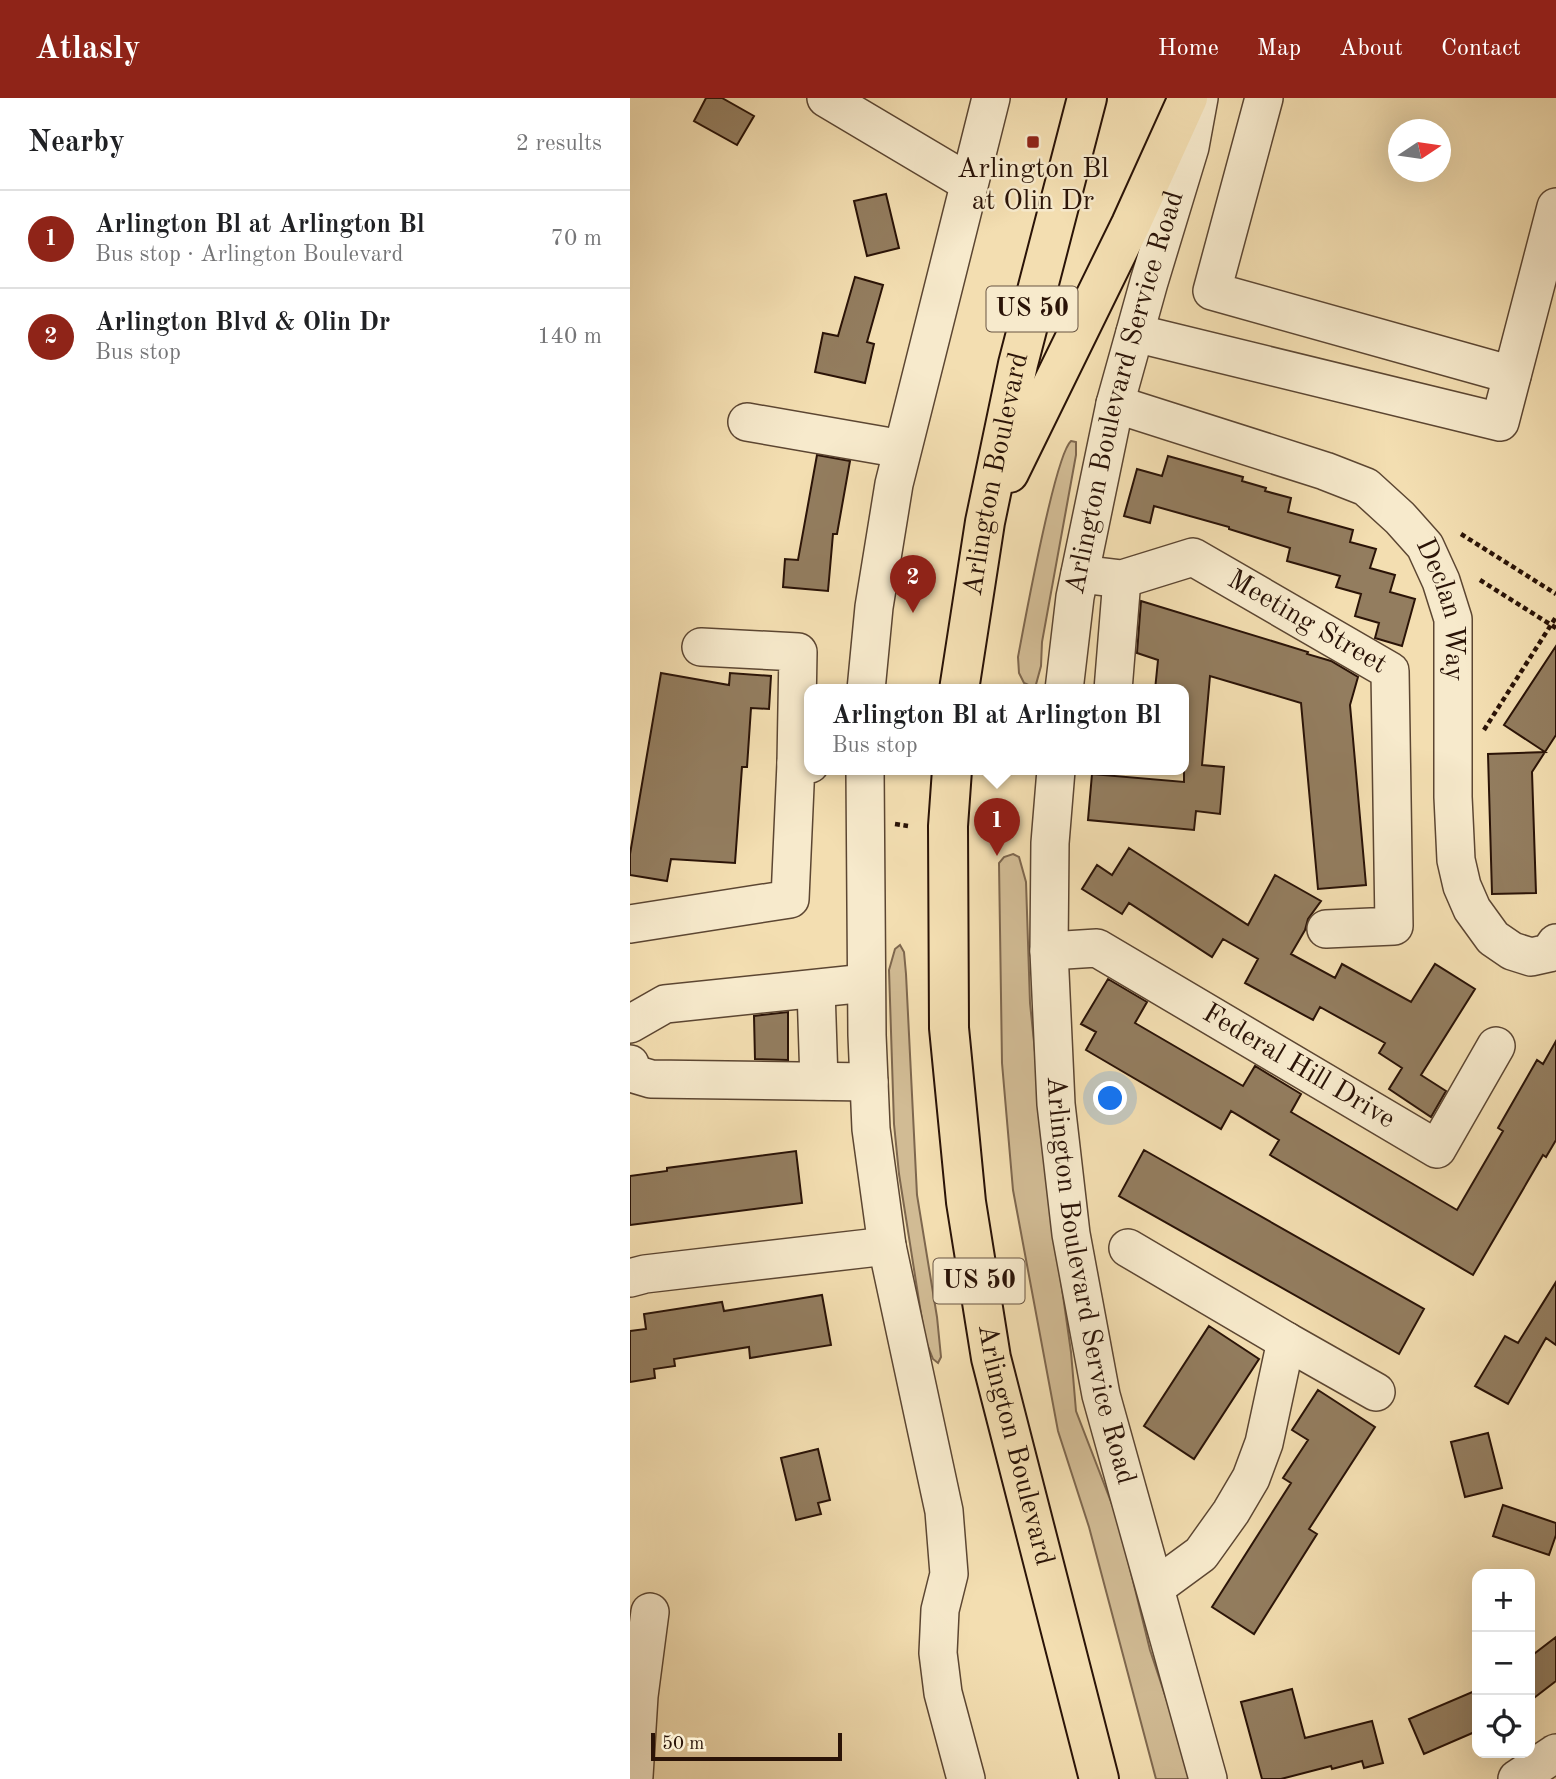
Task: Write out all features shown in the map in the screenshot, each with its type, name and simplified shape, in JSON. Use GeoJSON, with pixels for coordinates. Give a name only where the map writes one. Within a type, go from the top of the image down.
{"type":"FeatureCollection","features":[{"type":"Feature","properties":{"kind":"highway","name":"Arlington Boulevard"},"geometry":{"type":"LineString","coordinates":[[960,684],[985,522],[1018,364],[1087,98]]}},
{"type":"Feature","properties":{"kind":"highway"},"geometry":{"type":"LineString","coordinates":[[985,522],[1131,223],[1188,98]]}},
{"type":"Feature","properties":{"kind":"highway","name":"Arlington Boulevard"},"geometry":{"type":"LineString","coordinates":[[952,775],[948,826],[950,1028],[966,1202],[991,1359],[1099,1779]]}},
{"type":"Feature","properties":{"kind":"street"},"geometry":{"type":"LineString","coordinates":[[826,98],[969,183]]}},
{"type":"Feature","properties":{"kind":"street"},"geometry":{"type":"LineString","coordinates":[[867,684],[874,607],[902,449],[991,98]]}},
{"type":"Feature","properties":{"kind":"street","name":"Arlington Boulevard Service Road"},"geometry":{"type":"LineString","coordinates":[[1064,684],[1080,574],[1115,404],[1190,147],[1199,98]]}},
{"type":"Feature","properties":{"kind":"street"},"geometry":{"type":"LineString","coordinates":[[1264,98],[1212,290],[1512,375]]}},
{"type":"Feature","properties":{"kind":"street"},"geometry":{"type":"LineString","coordinates":[[1135,333],[1500,422],[1556,207]]}},
{"type":"Feature","properties":{"kind":"street","name":"Declan Way"},"geometry":{"type":"LineString","coordinates":[[1115,404],[1325,471],[1366,487],[1400,517],[1425,547],[1441,581],[1453,619],[1453,797],[1456,860],[1462,886],[1472,909],[1493,938],[1512,951],[1531,957],[1549,953],[1556,943]]}},
{"type":"Feature","properties":{"kind":"street"},"geometry":{"type":"LineString","coordinates":[[747,422],[902,449]]}},
{"type":"Feature","properties":{"kind":"street","name":"Meeting Street"},"geometry":{"type":"LineString","coordinates":[[1080,574],[1122,579],[1193,557],[1390,671],[1394,926],[1326,929]]}},
{"type":"Feature","properties":{"kind":"street"},"geometry":{"type":"LineString","coordinates":[[1113,684],[1122,579]]}},
{"type":"Feature","properties":{"kind":"street"},"geometry":{"type":"LineString","coordinates":[[630,925],[790,899],[803,764],[798,652],[701,647]]}},
{"type":"Feature","properties":{"kind":"street"},"geometry":{"type":"LineString","coordinates":[[865,775],[866,983],[871,1129],[887,1246],[944,1511],[949,1574],[940,1611],[939,1653],[943,1693],[966,1779]]}},
{"type":"Feature","properties":{"kind":"street","name":"Arlington Boulevard Service Road"},"geometry":{"type":"LineString","coordinates":[[1056,775],[1049,951],[1056,1104],[1071,1234],[1101,1395],[1208,1779]]}},
{"type":"Feature","properties":{"kind":"street","name":"Federal Hill Drive"},"geometry":{"type":"LineString","coordinates":[[1049,951],[1097,948],[1437,1149],[1496,1046]]}},
{"type":"Feature","properties":{"kind":"street"},"geometry":{"type":"LineString","coordinates":[[630,1024],[665,1004],[866,983]]}},
{"type":"Feature","properties":{"kind":"street"},"geometry":{"type":"LineString","coordinates":[[816,989],[819,1081]]}},
{"type":"Feature","properties":{"kind":"street"},"geometry":{"type":"LineString","coordinates":[[630,1064],[634,1074],[651,1079],[869,1082]]}},
{"type":"Feature","properties":{"kind":"street"},"geometry":{"type":"LineString","coordinates":[[630,1278],[645,1274],[887,1246]]}},
{"type":"Feature","properties":{"kind":"street"},"geometry":{"type":"LineString","coordinates":[[1128,1248],[1376,1392]]}},
{"type":"Feature","properties":{"kind":"street"},"geometry":{"type":"LineString","coordinates":[[1156,1587],[1201,1554],[1251,1478],[1264,1443],[1286,1341]]}},
{"type":"Feature","properties":{"kind":"street"},"geometry":{"type":"LineString","coordinates":[[634,1776],[639,1696],[650,1612]]}},
{"type":"Feature","properties":{"kind":"street"},"geometry":{"type":"LineString","coordinates":[[1517,1779],[1556,1753]]}},
{"type":"Feature","properties":{"kind":"path"},"geometry":{"type":"LineString","coordinates":[[1461,534],[1556,594]]}},
{"type":"Feature","properties":{"kind":"path"},"geometry":{"type":"LineString","coordinates":[[1480,580],[1553,627]]}},
{"type":"Feature","properties":{"kind":"path"},"geometry":{"type":"LineString","coordinates":[[1481,734],[1553,627],[1556,617]]}},
{"type":"Feature","properties":{"kind":"path"},"geometry":{"type":"LineString","coordinates":[[891,824],[908,826]]}},
{"type":"Feature","properties":{"kind":"shaded area"},"geometry":{"type":"Polygon","coordinates":[[[1071,441],[1076,442],[1076,455],[1042,642],[1041,666],[1036,684],[1026,684],[1019,673],[1018,657],[1049,507],[1064,453],[1071,441]]]}},
{"type":"Feature","properties":{"kind":"shaded area"},"geometry":{"type":"Polygon","coordinates":[[[1013,854],[1019,857],[1026,882],[1030,1003],[1052,1218],[1071,1352],[1076,1411],[1118,1520],[1150,1650],[1193,1779],[1156,1779],[1089,1527],[1058,1431],[1013,1190],[1002,1063],[999,863],[1004,857],[1013,854]]]}},
{"type":"Feature","properties":{"kind":"shaded area"},"geometry":{"type":"Polygon","coordinates":[[[900,945],[904,952],[906,974],[917,1195],[937,1317],[941,1357],[938,1363],[933,1359],[925,1339],[899,1174],[894,1124],[889,970],[895,949],[900,945]]]}},
{"type":"Feature","properties":{"kind":"building"},"geometry":{"type":"Polygon","coordinates":[[[706,98],[722,98],[754,116],[737,145],[694,121],[706,98]]]}},
{"type":"Feature","properties":{"kind":"building"},"geometry":{"type":"Polygon","coordinates":[[[886,194],[899,248],[867,256],[854,201],[886,194]]]}},
{"type":"Feature","properties":{"kind":"building"},"geometry":{"type":"Polygon","coordinates":[[[855,277],[883,285],[867,342],[874,344],[865,383],[815,372],[823,333],[838,336],[855,277]]]}},
{"type":"Feature","properties":{"kind":"building"},"geometry":{"type":"Polygon","coordinates":[[[817,455],[850,461],[837,534],[833,534],[828,591],[783,587],[785,559],[798,560],[817,455]]]}},
{"type":"Feature","properties":{"kind":"building"},"geometry":{"type":"Polygon","coordinates":[[[1168,456],[1243,477],[1242,481],[1291,498],[1288,512],[1353,530],[1350,542],[1376,549],[1370,568],[1395,575],[1390,592],[1415,599],[1402,646],[1375,638],[1379,623],[1355,616],[1361,594],[1336,587],[1340,576],[1287,561],[1290,548],[1154,506],[1150,523],[1124,516],[1137,469],[1162,476],[1168,456]]]}},
{"type":"Feature","properties":{"kind":"building"},"geometry":{"type":"Polygon","coordinates":[[[1141,601],[1308,652],[1307,654],[1331,661],[1358,677],[1350,705],[1366,885],[1318,889],[1301,703],[1210,676],[1202,765],[1224,767],[1220,814],[1196,811],[1194,830],[1088,820],[1092,775],[1184,782],[1184,775],[1189,775],[1189,684],[1156,684],[1158,660],[1137,653],[1141,601]]]}},
{"type":"Feature","properties":{"kind":"building"},"geometry":{"type":"Polygon","coordinates":[[[1556,646],[1556,735],[1545,752],[1504,725],[1556,646]]]}},
{"type":"Feature","properties":{"kind":"building"},"geometry":{"type":"Polygon","coordinates":[[[661,673],[729,685],[730,673],[771,676],[769,709],[751,708],[747,767],[742,767],[735,863],[671,859],[667,881],[630,875],[630,854],[661,673]]]}},
{"type":"Feature","properties":{"kind":"building"},"geometry":{"type":"Polygon","coordinates":[[[1545,752],[1532,772],[1536,893],[1492,894],[1488,754],[1545,752]]]}},
{"type":"Feature","properties":{"kind":"building"},"geometry":{"type":"Polygon","coordinates":[[[1129,848],[1248,925],[1275,875],[1321,901],[1308,919],[1305,930],[1291,954],[1335,978],[1342,964],[1411,1002],[1435,964],[1475,989],[1421,1075],[1446,1091],[1431,1117],[1389,1089],[1402,1068],[1379,1053],[1385,1043],[1320,1007],[1313,1020],[1245,983],[1258,959],[1223,939],[1212,957],[1129,903],[1122,914],[1082,889],[1097,865],[1112,875],[1129,848]]]}},
{"type":"Feature","properties":{"kind":"building"},"geometry":{"type":"Polygon","coordinates":[[[1108,979],[1147,1002],[1135,1023],[1243,1086],[1255,1066],[1301,1094],[1291,1112],[1457,1210],[1503,1131],[1498,1128],[1537,1060],[1543,1064],[1556,1041],[1556,1140],[1546,1157],[1543,1155],[1473,1275],[1270,1155],[1279,1140],[1231,1111],[1221,1129],[1086,1050],[1096,1032],[1081,1024],[1108,979]]]}},
{"type":"Feature","properties":{"kind":"building"},"geometry":{"type":"Polygon","coordinates":[[[788,1012],[788,1060],[755,1059],[754,1016],[788,1012]]]}},
{"type":"Feature","properties":{"kind":"building"},"geometry":{"type":"Polygon","coordinates":[[[1144,1150],[1424,1309],[1399,1354],[1119,1196],[1144,1150]]]}},
{"type":"Feature","properties":{"kind":"building"},"geometry":{"type":"Polygon","coordinates":[[[796,1151],[802,1203],[630,1225],[630,1176],[667,1171],[667,1168],[796,1151]]]}},
{"type":"Feature","properties":{"kind":"building"},"geometry":{"type":"Polygon","coordinates":[[[1556,1282],[1556,1345],[1546,1338],[1508,1404],[1475,1386],[1505,1336],[1518,1343],[1556,1282]]]}},
{"type":"Feature","properties":{"kind":"building"},"geometry":{"type":"Polygon","coordinates":[[[822,1295],[831,1345],[750,1358],[749,1347],[674,1359],[675,1366],[654,1369],[655,1378],[630,1382],[630,1331],[646,1329],[644,1314],[722,1302],[724,1311],[822,1295]]]}},
{"type":"Feature","properties":{"kind":"building"},"geometry":{"type":"Polygon","coordinates":[[[1209,1326],[1259,1359],[1194,1459],[1144,1426],[1209,1326]]]}},
{"type":"Feature","properties":{"kind":"building"},"geometry":{"type":"Polygon","coordinates":[[[1318,1390],[1375,1427],[1309,1529],[1317,1534],[1254,1634],[1212,1607],[1291,1483],[1283,1478],[1308,1440],[1292,1430],[1318,1390]]]}},
{"type":"Feature","properties":{"kind":"building"},"geometry":{"type":"Polygon","coordinates":[[[1488,1433],[1502,1488],[1465,1497],[1451,1442],[1488,1433]]]}},
{"type":"Feature","properties":{"kind":"building"},"geometry":{"type":"Polygon","coordinates":[[[818,1449],[830,1500],[818,1503],[821,1514],[796,1520],[781,1458],[818,1449]]]}},
{"type":"Feature","properties":{"kind":"building"},"geometry":{"type":"Polygon","coordinates":[[[1503,1505],[1556,1523],[1556,1535],[1549,1555],[1493,1536],[1503,1505]]]}},
{"type":"Feature","properties":{"kind":"building"},"geometry":{"type":"Polygon","coordinates":[[[1556,1637],[1556,1681],[1535,1697],[1535,1695],[1535,1653],[1556,1637]]]}},
{"type":"Feature","properties":{"kind":"building"},"geometry":{"type":"Polygon","coordinates":[[[1292,1689],[1305,1738],[1372,1721],[1383,1763],[1364,1768],[1362,1761],[1281,1779],[1262,1779],[1241,1702],[1292,1689]]]}},
{"type":"Feature","properties":{"kind":"building"},"geometry":{"type":"Polygon","coordinates":[[[1472,1692],[1472,1733],[1424,1754],[1409,1719],[1472,1692]]]}},
{"type":"Feature","properties":{"kind":"place","name":"Arlington Bl at Olin Dr"},"geometry":{"type":"Point","coordinates":[1033,142]}},
{"type":"Feature","properties":{"kind":"place","name":"Arlington Blvd & Olin Dr"},"geometry":{"type":"Point","coordinates":[913,613]}},
{"type":"Feature","properties":{"kind":"place","name":"Arlington Bl at Arlington Bl"},"geometry":{"type":"Point","coordinates":[997,856]}}]}
